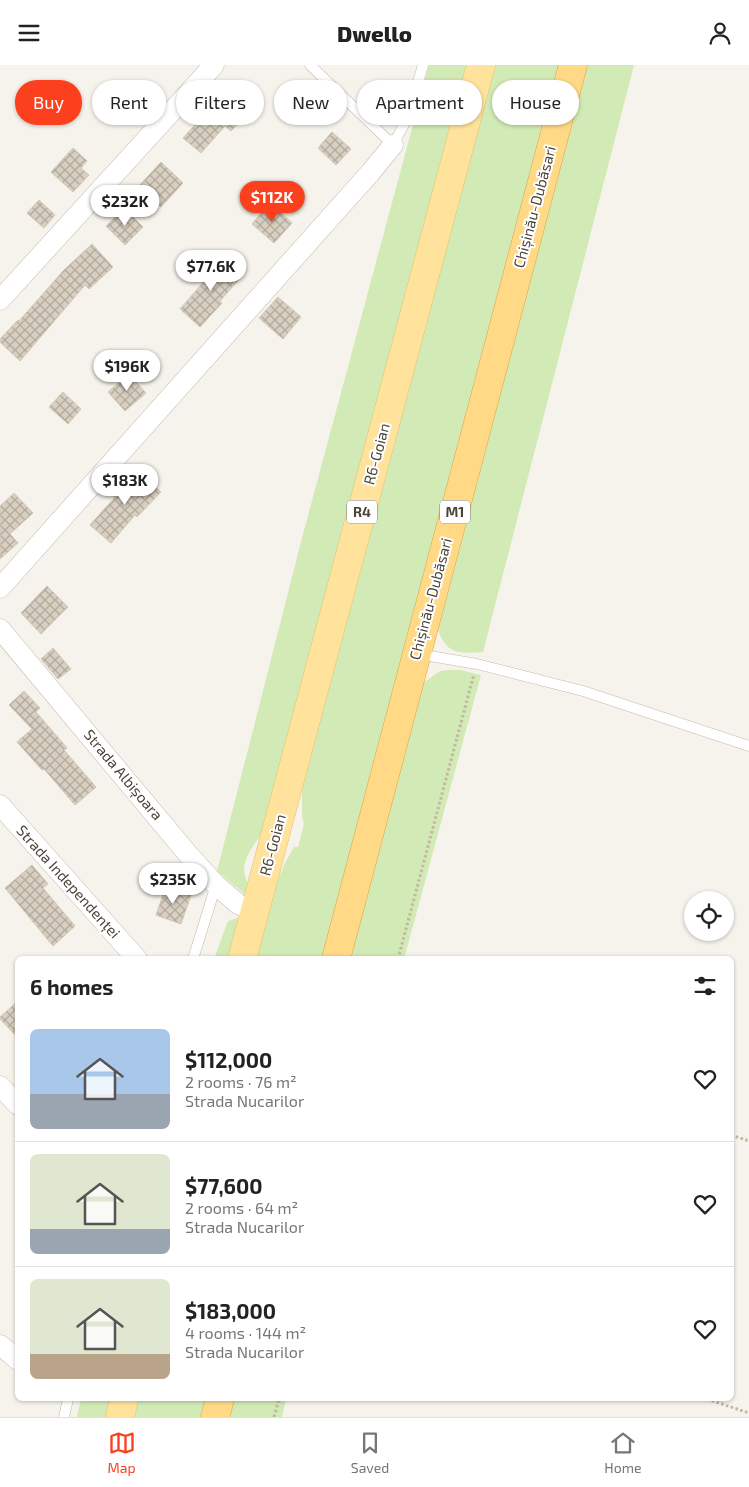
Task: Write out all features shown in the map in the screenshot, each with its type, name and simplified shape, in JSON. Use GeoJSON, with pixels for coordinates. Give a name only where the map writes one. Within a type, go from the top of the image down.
{"type":"FeatureCollection","features":[{"type":"Feature","properties":{"kind":"highway","name":"Chișinău-Dubăsari"},"geometry":{"type":"LineString","coordinates":[[337,956],[573,65]]}},
{"type":"Feature","properties":{"kind":"highway"},"geometry":{"type":"LineString","coordinates":[[215,1417],[219,1401]]}},
{"type":"Feature","properties":{"kind":"main road","name":"R6-Goian"},"geometry":{"type":"LineString","coordinates":[[243,956],[481,65]]}},
{"type":"Feature","properties":{"kind":"main road"},"geometry":{"type":"LineString","coordinates":[[120,1417],[124,1401]]}},
{"type":"Feature","properties":{"kind":"street"},"geometry":{"type":"LineString","coordinates":[[0,300],[214,65]]}},
{"type":"Feature","properties":{"kind":"street"},"geometry":{"type":"LineString","coordinates":[[0,588],[393,145]]}},
{"type":"Feature","properties":{"kind":"street","name":"Strada Albișoara"},"geometry":{"type":"LineString","coordinates":[[0,629],[187,853],[216,885],[238,904],[255,912]]}},
{"type":"Feature","properties":{"kind":"street","name":"Strada Independenței"},"geometry":{"type":"LineString","coordinates":[[0,805],[134,956]]}},
{"type":"Feature","properties":{"kind":"street"},"geometry":{"type":"LineString","coordinates":[[0,1086],[15,1102]]}},
{"type":"Feature","properties":{"kind":"street"},"geometry":{"type":"LineString","coordinates":[[0,1345],[15,1358]]}},
{"type":"Feature","properties":{"kind":"lane"},"geometry":{"type":"LineString","coordinates":[[310,65],[393,145],[407,119],[423,65]]}},
{"type":"Feature","properties":{"kind":"lane"},"geometry":{"type":"LineString","coordinates":[[417,654],[477,664],[583,691],[749,746]]}},
{"type":"Feature","properties":{"kind":"lane"},"geometry":{"type":"LineString","coordinates":[[194,956],[216,885]]}},
{"type":"Feature","properties":{"kind":"lane"},"geometry":{"type":"LineString","coordinates":[[64,1417],[68,1401]]}},
{"type":"Feature","properties":{"kind":"path"},"geometry":{"type":"LineString","coordinates":[[399,956],[477,664]]}},
{"type":"Feature","properties":{"kind":"path"},"geometry":{"type":"LineString","coordinates":[[734,1136],[749,1141]]}},
{"type":"Feature","properties":{"kind":"path"},"geometry":{"type":"LineString","coordinates":[[274,1417],[278,1401]]}},
{"type":"Feature","properties":{"kind":"path"},"geometry":{"type":"LineString","coordinates":[[713,1401],[749,1413]]}},
{"type":"Feature","properties":{"kind":"green space"},"geometry":{"type":"Polygon","coordinates":[[[429,65],[472,65],[468,80],[425,80],[429,65]]]}},
{"type":"Feature","properties":{"kind":"green space"},"geometry":{"type":"Polygon","coordinates":[[[490,65],[564,65],[560,80],[492,80],[492,125],[548,125],[330,956],[255,956],[271,897],[284,865],[294,847],[298,847],[304,824],[302,816],[302,768],[474,125],[482,125],[482,95],[490,65]]]}},
{"type":"Feature","properties":{"kind":"green space"},"geometry":{"type":"Polygon","coordinates":[[[582,65],[634,65],[483,652],[456,651],[447,646],[441,638],[435,623],[566,125],[579,125],[578,80],[582,65]]]}},
{"type":"Feature","properties":{"kind":"green space"},"geometry":{"type":"Polygon","coordinates":[[[413,125],[456,125],[270,824],[254,845],[245,863],[244,873],[248,884],[247,896],[217,871],[302,538],[413,125]]]}},
{"type":"Feature","properties":{"kind":"green space"},"geometry":{"type":"Polygon","coordinates":[[[460,670],[481,675],[405,956],[346,956],[416,688],[440,671],[460,670]]]}},
{"type":"Feature","properties":{"kind":"green space"},"geometry":{"type":"Polygon","coordinates":[[[237,918],[241,927],[234,956],[215,956],[228,921],[237,918]]]}},
{"type":"Feature","properties":{"kind":"green space"},"geometry":{"type":"Polygon","coordinates":[[[81,1401],[117,1401],[113,1417],[77,1417],[81,1401]]]}},
{"type":"Feature","properties":{"kind":"green space"},"geometry":{"type":"Polygon","coordinates":[[[137,1401],[210,1401],[206,1417],[133,1417],[137,1401]]]}},
{"type":"Feature","properties":{"kind":"green space"},"geometry":{"type":"Polygon","coordinates":[[[227,1401],[286,1401],[282,1417],[223,1417],[227,1401]]]}},
{"type":"Feature","properties":{"kind":"building"},"geometry":{"type":"Polygon","coordinates":[[[195,125],[237,125],[231,131],[225,126],[201,153],[183,138],[195,125]]]}},
{"type":"Feature","properties":{"kind":"building"},"geometry":{"type":"Polygon","coordinates":[[[332,132],[351,149],[336,165],[318,148],[332,132]]]}},
{"type":"Feature","properties":{"kind":"building"},"geometry":{"type":"Polygon","coordinates":[[[73,148],[87,161],[81,168],[89,175],[73,192],[51,172],[73,148]]]}},
{"type":"Feature","properties":{"kind":"building"},"geometry":{"type":"Polygon","coordinates":[[[161,162],[183,183],[161,207],[138,187],[161,162]]]}},
{"type":"Feature","properties":{"kind":"building"},"geometry":{"type":"Polygon","coordinates":[[[39,200],[55,215],[44,228],[27,213],[39,200]]]}},
{"type":"Feature","properties":{"kind":"building"},"geometry":{"type":"Polygon","coordinates":[[[270,203],[292,223],[274,243],[252,224],[270,203]]]}},
{"type":"Feature","properties":{"kind":"building"},"geometry":{"type":"Polygon","coordinates":[[[124,208],[143,227],[125,245],[106,226],[124,208]]]}},
{"type":"Feature","properties":{"kind":"building"},"geometry":{"type":"Polygon","coordinates":[[[92,244],[113,267],[89,289],[85,285],[20,361],[0,342],[0,339],[19,321],[64,270],[92,244]]]}},
{"type":"Feature","properties":{"kind":"building"},"geometry":{"type":"Polygon","coordinates":[[[221,256],[242,276],[220,301],[222,303],[200,327],[180,309],[214,270],[211,267],[221,256]]]}},
{"type":"Feature","properties":{"kind":"building"},"geometry":{"type":"Polygon","coordinates":[[[278,297],[301,317],[283,339],[259,318],[278,297]]]}},
{"type":"Feature","properties":{"kind":"building"},"geometry":{"type":"Polygon","coordinates":[[[129,374],[146,393],[125,411],[108,392],[129,374]]]}},
{"type":"Feature","properties":{"kind":"building"},"geometry":{"type":"Polygon","coordinates":[[[63,392],[81,409],[68,424],[49,407],[63,392]]]}},
{"type":"Feature","properties":{"kind":"building"},"geometry":{"type":"Polygon","coordinates":[[[137,470],[161,492],[137,517],[135,515],[111,543],[90,525],[137,470]]]}},
{"type":"Feature","properties":{"kind":"building"},"geometry":{"type":"Polygon","coordinates":[[[14,493],[33,513],[10,534],[18,543],[0,559],[0,506],[14,493]]]}},
{"type":"Feature","properties":{"kind":"building"},"geometry":{"type":"Polygon","coordinates":[[[47,586],[68,607],[41,634],[21,613],[47,586]]]}},
{"type":"Feature","properties":{"kind":"building"},"geometry":{"type":"Polygon","coordinates":[[[53,648],[71,669],[58,679],[41,659],[53,648]]]}},
{"type":"Feature","properties":{"kind":"building"},"geometry":{"type":"Polygon","coordinates":[[[24,691],[40,708],[36,712],[67,748],[64,750],[96,787],[75,805],[44,769],[42,770],[17,742],[32,729],[9,705],[24,691]]]}},
{"type":"Feature","properties":{"kind":"building"},"geometry":{"type":"Polygon","coordinates":[[[32,865],[48,884],[43,888],[75,926],[53,946],[5,888],[32,865]]]}},
{"type":"Feature","properties":{"kind":"building"},"geometry":{"type":"Polygon","coordinates":[[[166,886],[191,895],[181,924],[156,915],[166,886]]]}},
{"type":"Feature","properties":{"kind":"building"},"geometry":{"type":"Polygon","coordinates":[[[15,1004],[15,1035],[0,1019],[15,1004]]]}}]}
